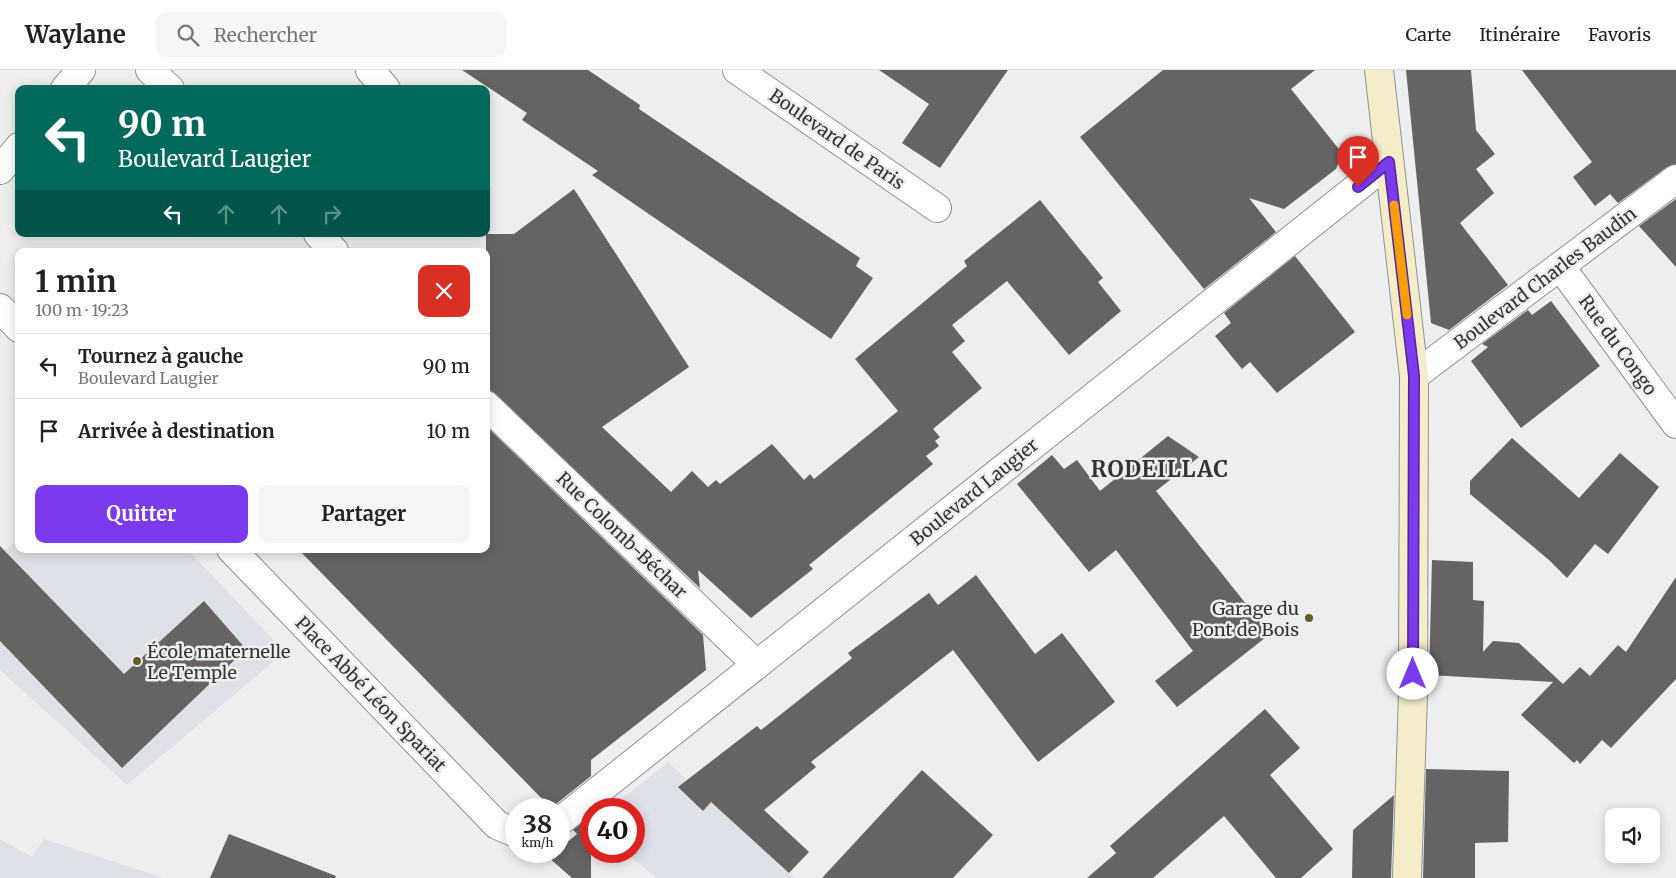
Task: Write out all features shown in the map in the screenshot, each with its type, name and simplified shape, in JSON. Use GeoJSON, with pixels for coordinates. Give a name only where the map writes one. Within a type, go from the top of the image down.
{"type":"FeatureCollection","features":[{"type":"Feature","properties":{"kind":"street"},"geometry":{"type":"LineString","coordinates":[[69,85],[81,70]]}},
{"type":"Feature","properties":{"kind":"street"},"geometry":{"type":"LineString","coordinates":[[150,70],[166,85]]}},
{"type":"Feature","properties":{"kind":"street"},"geometry":{"type":"LineString","coordinates":[[370,70],[383,85]]}},
{"type":"Feature","properties":{"kind":"street","name":"Boulevard de Paris"},"geometry":{"type":"LineString","coordinates":[[737,70],[937,208]]}},
{"type":"Feature","properties":{"kind":"street"},"geometry":{"type":"LineString","coordinates":[[1379,70],[1414,376],[1413,694],[1407,878]]}},
{"type":"Feature","properties":{"kind":"street"},"geometry":{"type":"LineString","coordinates":[[0,170],[15,152]]}},
{"type":"Feature","properties":{"kind":"street","name":"Boulevard Laugier"},"geometry":{"type":"LineString","coordinates":[[570,813],[1389,162]]}},
{"type":"Feature","properties":{"kind":"street","name":"Boulevard Charles Baudin"},"geometry":{"type":"LineString","coordinates":[[1414,376],[1676,179]]}},
{"type":"Feature","properties":{"kind":"street"},"geometry":{"type":"LineString","coordinates":[[321,237],[331,248]]}},
{"type":"Feature","properties":{"kind":"street","name":"Rue du Congo"},"geometry":{"type":"LineString","coordinates":[[1560,266],[1676,424]]}},
{"type":"Feature","properties":{"kind":"street"},"geometry":{"type":"LineString","coordinates":[[0,308],[15,324]]}},
{"type":"Feature","properties":{"kind":"street","name":"Rue Colomb-Béchar"},"geometry":{"type":"LineString","coordinates":[[490,409],[757,665]]}},
{"type":"Feature","properties":{"kind":"street","name":"Place Abbé Léon Spariat"},"geometry":{"type":"LineString","coordinates":[[235,553],[497,825],[505,828]]}},
{"type":"Feature","properties":{"kind":"shaded area","name":"École maternelle Le Temple"},"geometry":{"type":"Polygon","coordinates":[[[15,542],[15,553],[191,553],[285,652],[127,785],[0,670],[0,554],[15,542]]]}},
{"type":"Feature","properties":{"kind":"shaded area"},"geometry":{"type":"Polygon","coordinates":[[[668,762],[795,878],[656,878],[639,863],[645,863],[645,798],[623,798],[668,762]]]}},
{"type":"Feature","properties":{"kind":"shaded area"},"geometry":{"type":"Polygon","coordinates":[[[0,839],[32,857],[44,839],[164,878],[0,878],[0,839]]]}},
{"type":"Feature","properties":{"kind":"building"},"geometry":{"type":"Polygon","coordinates":[[[462,70],[588,70],[640,105],[639,109],[860,258],[856,266],[873,278],[831,339],[592,175],[598,171],[522,120],[527,113],[490,89],[490,85],[485,85],[462,70]]]}},
{"type":"Feature","properties":{"kind":"building"},"geometry":{"type":"Polygon","coordinates":[[[879,70],[1008,70],[940,168],[902,143],[929,104],[879,70]]]}},
{"type":"Feature","properties":{"kind":"building"},"geometry":{"type":"Polygon","coordinates":[[[1163,70],[1315,70],[1291,89],[1342,153],[1336,169],[1284,209],[1249,198],[1276,232],[1204,289],[1080,137],[1163,70]]]}},
{"type":"Feature","properties":{"kind":"building"},"geometry":{"type":"Polygon","coordinates":[[[1406,70],[1471,70],[1476,130],[1495,154],[1476,169],[1494,193],[1460,223],[1508,285],[1449,330],[1431,323],[1406,70]]]}},
{"type":"Feature","properties":{"kind":"building"},"geometry":{"type":"Polygon","coordinates":[[[1522,70],[1676,70],[1676,164],[1667,167],[1618,203],[1610,194],[1595,206],[1573,177],[1592,162],[1522,70]]]}},
{"type":"Feature","properties":{"kind":"building"},"geometry":{"type":"Polygon","coordinates":[[[574,189],[689,367],[602,427],[671,492],[692,471],[708,487],[716,480],[720,484],[772,444],[804,480],[810,474],[814,479],[898,411],[855,359],[967,266],[964,261],[1040,200],[1103,278],[1098,282],[1121,311],[1069,355],[1007,281],[952,325],[965,341],[952,352],[982,388],[933,429],[940,437],[935,441],[939,446],[926,456],[933,464],[809,565],[813,569],[751,618],[698,570],[700,588],[490,390],[490,248],[486,248],[486,237],[490,237],[490,234],[514,234],[574,189]]]}},
{"type":"Feature","properties":{"kind":"building"},"geometry":{"type":"Polygon","coordinates":[[[1676,199],[1676,267],[1639,226],[1676,199]]]}},
{"type":"Feature","properties":{"kind":"building"},"geometry":{"type":"Polygon","coordinates":[[[1295,256],[1355,332],[1277,393],[1250,362],[1242,369],[1215,336],[1231,323],[1224,313],[1295,256]]]}},
{"type":"Feature","properties":{"kind":"building"},"geometry":{"type":"Polygon","coordinates":[[[1551,301],[1600,366],[1521,428],[1471,361],[1488,347],[1482,344],[1528,310],[1532,315],[1551,301]]]}},
{"type":"Feature","properties":{"kind":"building"},"geometry":{"type":"Polygon","coordinates":[[[490,430],[703,635],[706,670],[591,760],[591,776],[564,798],[541,798],[302,553],[490,553],[490,430]]]}},
{"type":"Feature","properties":{"kind":"building"},"geometry":{"type":"Polygon","coordinates":[[[1168,436],[1199,457],[1156,491],[1270,634],[1177,707],[1155,681],[1193,651],[1116,550],[1089,572],[1017,484],[1052,455],[1064,469],[1077,460],[1100,491],[1168,436]]]}},
{"type":"Feature","properties":{"kind":"building"},"geometry":{"type":"Polygon","coordinates":[[[1512,438],[1579,498],[1620,453],[1659,487],[1608,554],[1595,544],[1567,578],[1549,560],[1470,494],[1470,481],[1512,438]]]}},
{"type":"Feature","properties":{"kind":"building"},"geometry":{"type":"Polygon","coordinates":[[[0,546],[124,674],[204,601],[246,649],[122,768],[0,641],[0,546]]]}},
{"type":"Feature","properties":{"kind":"building"},"geometry":{"type":"Polygon","coordinates":[[[1432,560],[1473,562],[1473,600],[1484,601],[1483,652],[1493,641],[1519,643],[1563,684],[1580,667],[1590,676],[1618,645],[1626,652],[1676,577],[1676,679],[1611,748],[1602,740],[1580,764],[1577,760],[1574,763],[1521,715],[1553,682],[1429,675],[1432,560]]]}},
{"type":"Feature","properties":{"kind":"building"},"geometry":{"type":"Polygon","coordinates":[[[976,575],[1035,654],[1062,633],[1115,702],[1038,762],[953,650],[811,762],[816,767],[764,810],[809,852],[789,873],[711,802],[703,811],[678,787],[757,726],[761,730],[852,658],[848,653],[929,593],[938,605],[976,575]]]}},
{"type":"Feature","properties":{"kind":"building"},"geometry":{"type":"Polygon","coordinates":[[[1265,709],[1300,748],[1270,775],[1333,849],[1301,878],[1276,878],[1224,816],[1153,878],[1087,878],[1116,853],[1110,846],[1265,709]]]}},
{"type":"Feature","properties":{"kind":"building"},"geometry":{"type":"Polygon","coordinates":[[[1426,769],[1509,771],[1508,842],[1475,843],[1475,878],[1423,878],[1426,769]]]}},
{"type":"Feature","properties":{"kind":"building"},"geometry":{"type":"Polygon","coordinates":[[[922,770],[993,835],[953,878],[822,878],[922,770]]]}},
{"type":"Feature","properties":{"kind":"building"},"geometry":{"type":"Polygon","coordinates":[[[1394,795],[1391,878],[1352,878],[1353,830],[1394,795]]]}},
{"type":"Feature","properties":{"kind":"building"},"geometry":{"type":"Polygon","coordinates":[[[580,825],[580,863],[591,863],[591,878],[572,878],[555,863],[570,863],[570,840],[577,834],[573,830],[580,825]]]}},
{"type":"Feature","properties":{"kind":"building"},"geometry":{"type":"Polygon","coordinates":[[[229,834],[336,876],[335,878],[210,878],[229,834]]]}},
{"type":"Feature","properties":{"kind":"slow traffic"},"geometry":{"type":"LineString","coordinates":[[1394,205],[1407,315]]}},
{"type":"Feature","properties":{"kind":"place","name":"Garage du Pont de Bois"},"geometry":{"type":"Point","coordinates":[1309,618]}},
{"type":"Feature","properties":{"kind":"place","name":"École maternelle Le Temple"},"geometry":{"type":"Point","coordinates":[137,661]}},
{"type":"Feature","properties":{"kind":"district","name":"RODEILLAC"},"geometry":{"type":"Point","coordinates":[1160,469]}},
{"type":"Feature","properties":{"kind":"route"},"geometry":{"type":"LineString","coordinates":[[1358,187],[1389,162],[1414,376],[1413,674]]}}]}
